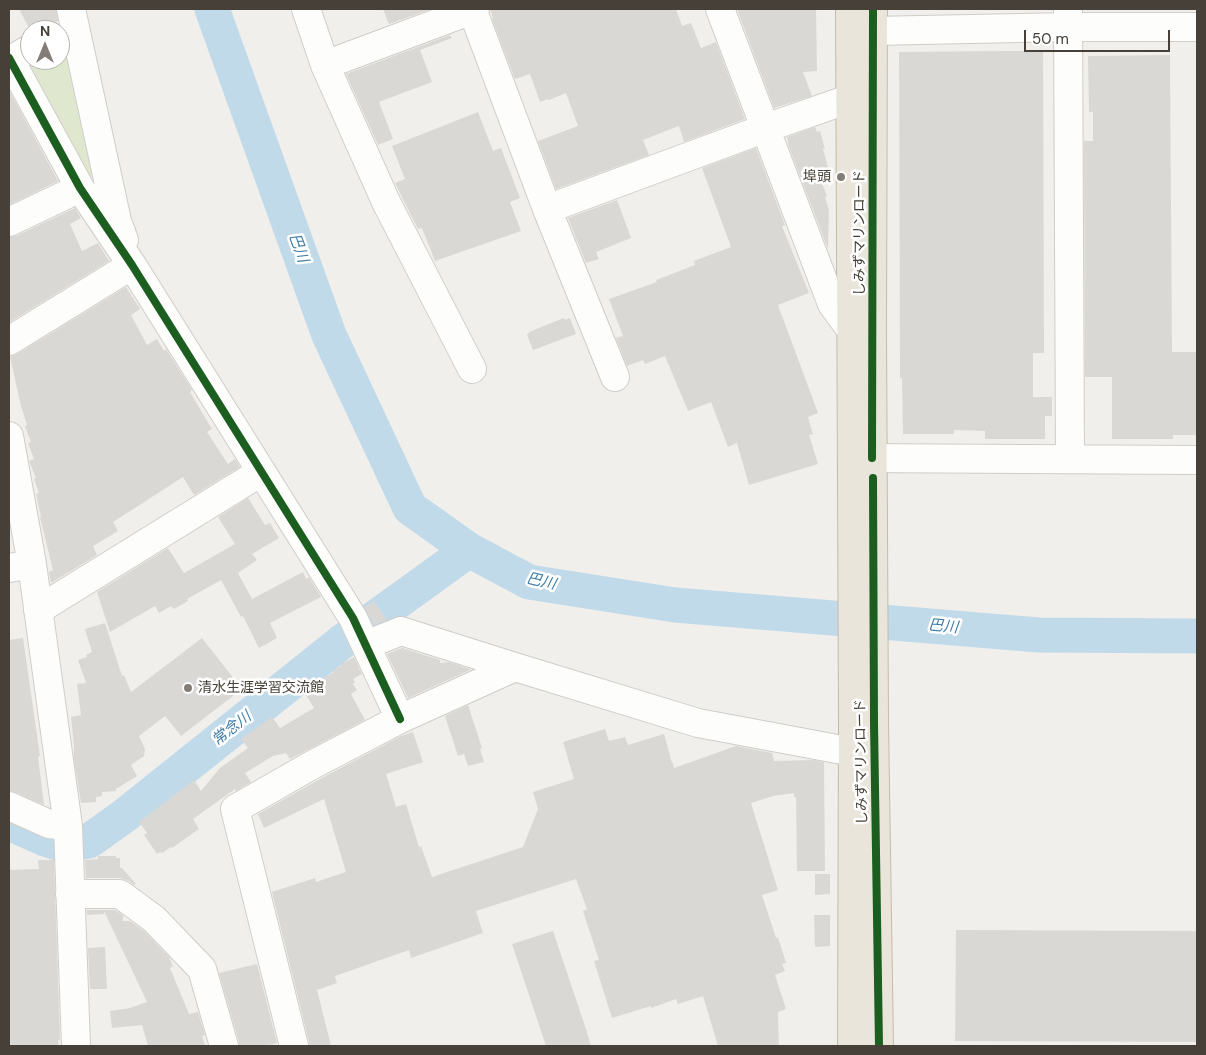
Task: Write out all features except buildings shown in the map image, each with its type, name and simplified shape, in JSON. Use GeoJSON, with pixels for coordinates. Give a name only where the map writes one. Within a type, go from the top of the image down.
{"type":"FeatureCollection","features":[{"type":"Feature","properties":{"kind":"highway","name":"しみずマリンロード"},"geometry":{"type":"LineString","coordinates":[[850,9],[861,95],[863,723],[879,1046]]}},
{"type":"Feature","properties":{"kind":"highway","name":"しみずマリンロード"},"geometry":{"type":"LineString","coordinates":[[861,95],[873,20]]}},
{"type":"Feature","properties":{"kind":"highway","name":"しみずマリンロード"},"geometry":{"type":"LineString","coordinates":[[852,1046],[853,752],[863,723]]}},
{"type":"Feature","properties":{"kind":"street"},"geometry":{"type":"LineString","coordinates":[[306,9],[325,65],[386,202],[472,369]]}},
{"type":"Feature","properties":{"kind":"street"},"geometry":{"type":"LineString","coordinates":[[325,65],[473,9],[547,209],[615,377]]}},
{"type":"Feature","properties":{"kind":"street"},"geometry":{"type":"LineString","coordinates":[[720,9],[832,304],[862,330]]}},
{"type":"Feature","properties":{"kind":"street"},"geometry":{"type":"LineString","coordinates":[[873,20],[1068,18],[1197,27]]}},
{"type":"Feature","properties":{"kind":"street"},"geometry":{"type":"LineString","coordinates":[[1068,18],[1070,459]]}},
{"type":"Feature","properties":{"kind":"street"},"geometry":{"type":"LineString","coordinates":[[70,26],[117,221],[132,265]]}},
{"type":"Feature","properties":{"kind":"street"},"geometry":{"type":"LineString","coordinates":[[16,56],[80,188],[132,265],[353,618],[400,719]]}},
{"type":"Feature","properties":{"kind":"street"},"geometry":{"type":"LineString","coordinates":[[547,209],[861,95]]}},
{"type":"Feature","properties":{"kind":"street"},"geometry":{"type":"LineString","coordinates":[[9,222],[80,188]]}},
{"type":"Feature","properties":{"kind":"street"},"geometry":{"type":"LineString","coordinates":[[9,341],[132,265]]}},
{"type":"Feature","properties":{"kind":"street"},"geometry":{"type":"LineString","coordinates":[[9,436],[20,566],[38,610],[68,826],[76,1046]]}},
{"type":"Feature","properties":{"kind":"street"},"geometry":{"type":"LineString","coordinates":[[863,468],[1070,459],[1197,460]]}},
{"type":"Feature","properties":{"kind":"street"},"geometry":{"type":"LineString","coordinates":[[38,610],[261,472]]}},
{"type":"Feature","properties":{"kind":"street"},"geometry":{"type":"LineString","coordinates":[[366,645],[401,631],[698,723],[853,752]]}},
{"type":"Feature","properties":{"kind":"street"},"geometry":{"type":"LineString","coordinates":[[294,1046],[235,810],[312,765],[400,719],[514,667]]}},
{"type":"Feature","properties":{"kind":"street"},"geometry":{"type":"LineString","coordinates":[[9,806],[49,824],[68,826]]}},
{"type":"Feature","properties":{"kind":"street"},"geometry":{"type":"LineString","coordinates":[[70,894],[120,894],[154,918],[202,969],[224,1046]]}},
{"type":"Feature","properties":{"kind":"green space"},"geometry":{"type":"Polygon","coordinates":[[[73,34],[103,169],[82,182],[24,70],[70,70],[70,36],[73,34]]]}},
{"type":"Feature","properties":{"kind":"waterway","name":"巴川"},"geometry":{"type":"LineString","coordinates":[[212,9],[329,335],[410,508],[469,550],[529,582],[675,605],[1039,635],[1197,636]]}},
{"type":"Feature","properties":{"kind":"waterway","name":"常念川"},"geometry":{"type":"LineString","coordinates":[[9,823],[64,845],[89,841],[124,816],[343,641],[469,550]]}},
{"type":"Feature","properties":{"kind":"cycle path"},"geometry":{"type":"LineString","coordinates":[[872,458],[873,9]]}},
{"type":"Feature","properties":{"kind":"cycle path"},"geometry":{"type":"LineString","coordinates":[[9,58],[80,188],[132,265],[353,618],[400,719]]}},
{"type":"Feature","properties":{"kind":"cycle path"},"geometry":{"type":"LineString","coordinates":[[873,478],[874,723],[879,1046]]}},
{"type":"Feature","properties":{"kind":"place","name":"埠頭"},"geometry":{"type":"Point","coordinates":[841,177]}},
{"type":"Feature","properties":{"kind":"place","name":"清水生涯学習交流館"},"geometry":{"type":"Point","coordinates":[188,688]}}]}
